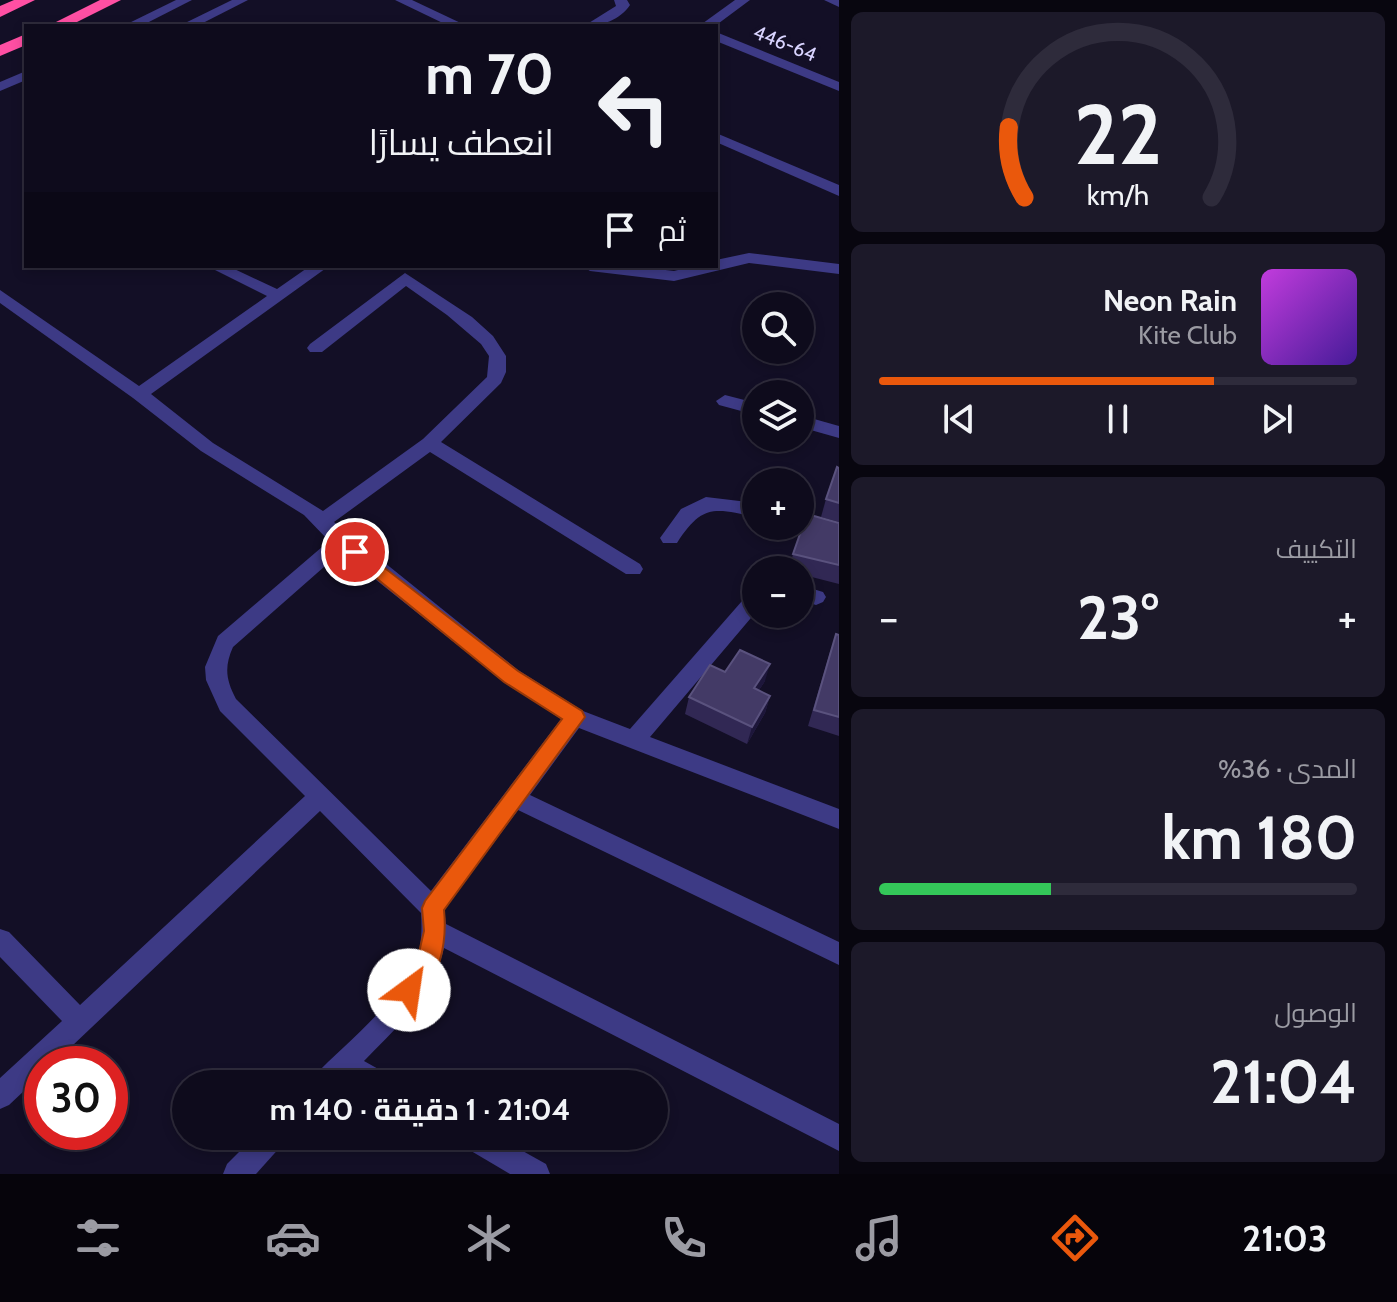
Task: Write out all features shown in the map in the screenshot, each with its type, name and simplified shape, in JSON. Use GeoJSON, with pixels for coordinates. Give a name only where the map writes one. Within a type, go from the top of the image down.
{"type":"FeatureCollection","features":[{"type":"Feature","properties":{"kind":"highway"},"geometry":{"type":"LineString","coordinates":[[0,12],[27,0]]}},
{"type":"Feature","properties":{"kind":"highway"},"geometry":{"type":"LineString","coordinates":[[60,24],[113,0]]}},
{"type":"Feature","properties":{"kind":"highway"},"geometry":{"type":"LineString","coordinates":[[0,51],[24,40]]}},
{"type":"Feature","properties":{"kind":"street"},"geometry":{"type":"LineString","coordinates":[[134,24],[186,0]]}},
{"type":"Feature","properties":{"kind":"street"},"geometry":{"type":"LineString","coordinates":[[190,24],[242,0]]}},
{"type":"Feature","properties":{"kind":"street"},"geometry":{"type":"LineString","coordinates":[[401,0],[455,24]]}},
{"type":"Feature","properties":{"kind":"street"},"geometry":{"type":"LineString","coordinates":[[595,24],[621,9],[624,5],[620,0]]}},
{"type":"Feature","properties":{"kind":"street","name":"446-64"},"geometry":{"type":"LineString","coordinates":[[709,24],[744,0]]}},
{"type":"Feature","properties":{"kind":"street"},"geometry":{"type":"LineString","coordinates":[[830,0],[839,3]]}},
{"type":"Feature","properties":{"kind":"street"},"geometry":{"type":"LineString","coordinates":[[422,24],[438,17]]}},
{"type":"Feature","properties":{"kind":"street","name":"446-64"},"geometry":{"type":"LineString","coordinates":[[718,37],[839,87]]}},
{"type":"Feature","properties":{"kind":"street"},"geometry":{"type":"LineString","coordinates":[[0,87],[24,76]]}},
{"type":"Feature","properties":{"kind":"street"},"geometry":{"type":"LineString","coordinates":[[718,138],[839,191]]}},
{"type":"Feature","properties":{"kind":"street"},"geometry":{"type":"LineString","coordinates":[[718,264],[749,258],[839,269]]}},
{"type":"Feature","properties":{"kind":"street"},"geometry":{"type":"LineString","coordinates":[[219,268],[279,296]]}},
{"type":"Feature","properties":{"kind":"street"},"geometry":{"type":"LineString","coordinates":[[139,394],[318,268]]}},
{"type":"Feature","properties":{"kind":"street"},"geometry":{"type":"LineString","coordinates":[[607,268],[674,276],[703,268]]}},
{"type":"Feature","properties":{"kind":"street"},"geometry":{"type":"LineString","coordinates":[[316,348],[404,272],[494,349],[499,365],[495,379],[429,443],[322,521]]}},
{"type":"Feature","properties":{"kind":"street"},"geometry":{"type":"LineString","coordinates":[[0,295],[139,394],[207,447],[287,493],[341,541],[511,676],[575,717],[839,819]]}},
{"type":"Feature","properties":{"kind":"street"},"geometry":{"type":"LineString","coordinates":[[725,401],[742,405]]}},
{"type":"Feature","properties":{"kind":"street"},"geometry":{"type":"LineString","coordinates":[[814,425],[839,432]]}},
{"type":"Feature","properties":{"kind":"street"},"geometry":{"type":"LineString","coordinates":[[429,443],[633,569]]}},
{"type":"Feature","properties":{"kind":"street"},"geometry":{"type":"LineString","coordinates":[[670,538],[685,513],[695,506],[742,508]]}},
{"type":"Feature","properties":{"kind":"street"},"geometry":{"type":"LineString","coordinates":[[814,525],[839,532]]}},
{"type":"Feature","properties":{"kind":"street"},"geometry":{"type":"LineString","coordinates":[[341,541],[225,642],[214,662],[216,683],[228,705],[321,796],[434,919],[839,1138]]}},
{"type":"Feature","properties":{"kind":"street"},"geometry":{"type":"LineString","coordinates":[[634,740],[742,614]]}},
{"type":"Feature","properties":{"kind":"street"},"geometry":{"type":"LineString","coordinates":[[337,1070],[392,1014],[427,966],[434,919],[515,798],[575,717]]}},
{"type":"Feature","properties":{"kind":"street"},"geometry":{"type":"LineString","coordinates":[[0,1096],[321,796]]}},
{"type":"Feature","properties":{"kind":"street"},"geometry":{"type":"LineString","coordinates":[[515,798],[839,954]]}},
{"type":"Feature","properties":{"kind":"street"},"geometry":{"type":"LineString","coordinates":[[0,940],[80,1022]]}},
{"type":"Feature","properties":{"kind":"street"},"geometry":{"type":"LineString","coordinates":[[344,1063],[356,1070]]}},
{"type":"Feature","properties":{"kind":"street"},"geometry":{"type":"LineString","coordinates":[[237,1174],[260,1150]]}},
{"type":"Feature","properties":{"kind":"street"},"geometry":{"type":"LineString","coordinates":[[494,1150],[536,1174]]}},
{"type":"Feature","properties":{"kind":"building"},"geometry":{"type":"Polygon","coordinates":[[[839,468],[839,503],[826,499],[839,468]]]}},
{"type":"Feature","properties":{"kind":"building"},"geometry":{"type":"Polygon","coordinates":[[[814,516],[839,523],[839,565],[814,559],[814,556],[793,554],[798,540],[814,540],[814,516]]]}},
{"type":"Feature","properties":{"kind":"building"},"geometry":{"type":"Polygon","coordinates":[[[836,634],[839,635],[839,717],[814,710],[836,634]]]}},
{"type":"Feature","properties":{"kind":"building"},"geometry":{"type":"Polygon","coordinates":[[[740,650],[770,664],[754,688],[770,696],[752,727],[689,697],[710,665],[725,672],[740,650]]]}},
{"type":"Feature","properties":{"kind":"route"},"geometry":{"type":"LineString","coordinates":[[355,552],[511,676],[575,717],[432,908],[435,931],[427,966],[409,990]]}}]}
